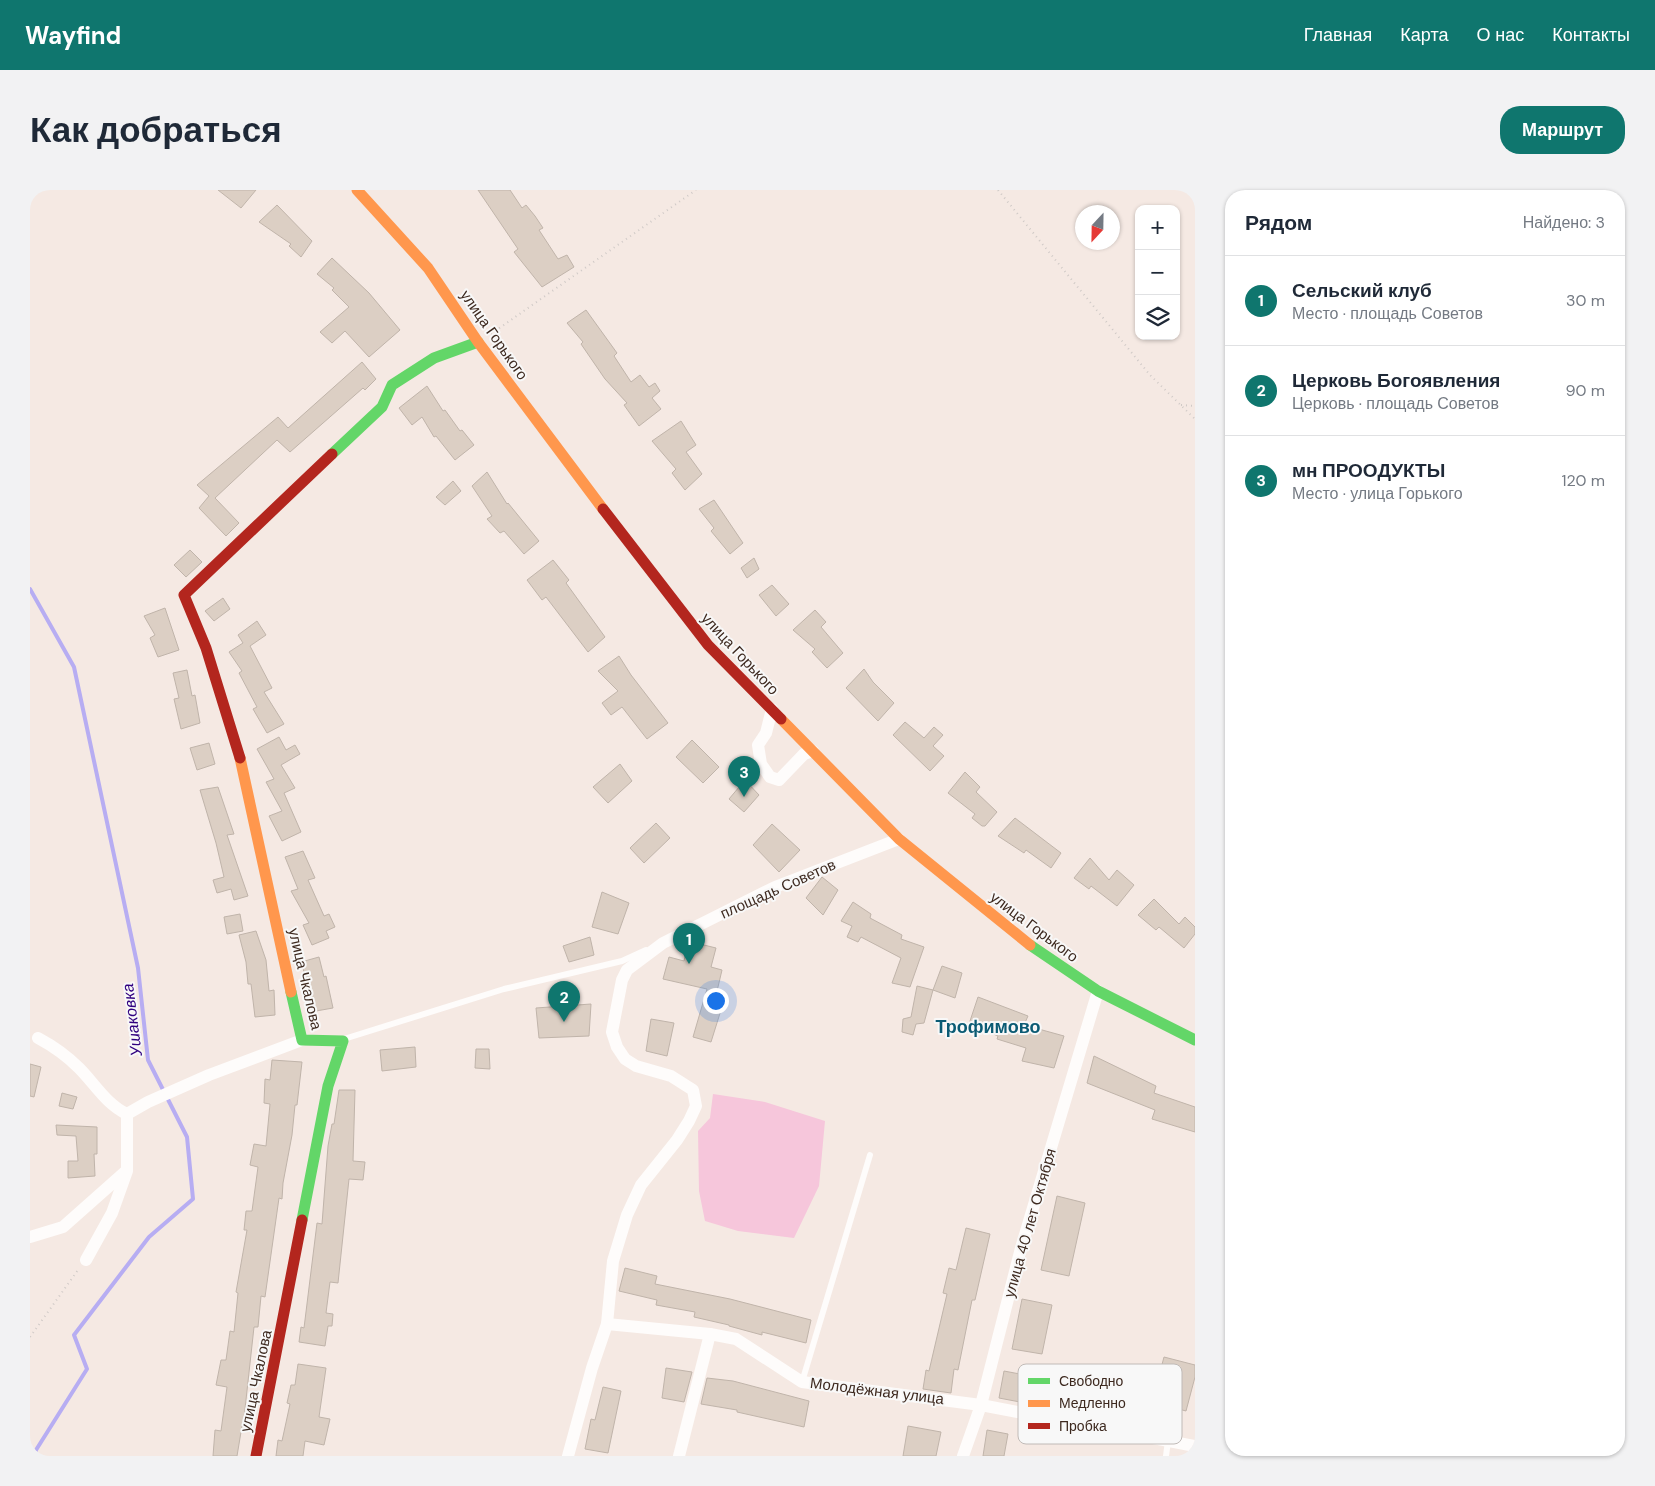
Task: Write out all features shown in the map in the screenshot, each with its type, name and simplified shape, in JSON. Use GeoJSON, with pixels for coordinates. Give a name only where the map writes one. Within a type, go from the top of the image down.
{"type":"FeatureCollection","features":[{"type":"Feature","properties":{"kind":"street","name":"улица Горького"},"geometry":{"type":"LineString","coordinates":[[358,190],[428,268],[478,342],[612,521],[708,644],[899,839],[1027,943],[1098,991],[1195,1040]]}},
{"type":"Feature","properties":{"kind":"street","name":"улица Чкалова"},"geometry":{"type":"LineString","coordinates":[[256,1456],[328,1086],[343,1041],[302,1040],[280,946],[275,907],[226,704],[206,642],[184,595],[382,407],[392,385],[434,358],[478,342]]}},
{"type":"Feature","properties":{"kind":"street"},"geometry":{"type":"LineString","coordinates":[[772,709],[766,733],[758,746],[761,764],[770,777],[779,780],[804,754],[813,750]]}},
{"type":"Feature","properties":{"kind":"street","name":"площадь Советов"},"geometry":{"type":"LineString","coordinates":[[607,1324],[613,1261],[626,1215],[641,1185],[677,1140],[696,1106],[693,1090],[671,1076],[636,1066],[625,1059],[617,1047],[612,1032],[622,980],[627,970],[662,943],[775,887],[899,839]]}},
{"type":"Feature","properties":{"kind":"street","name":"улица 40 лет Октября"},"geometry":{"type":"LineString","coordinates":[[963,1456],[981,1405],[1021,1248],[1098,991]]}},
{"type":"Feature","properties":{"kind":"street"},"geometry":{"type":"LineString","coordinates":[[33,1040],[52,1046],[79,1068],[116,1109],[127,1114]]}},
{"type":"Feature","properties":{"kind":"street"},"geometry":{"type":"LineString","coordinates":[[127,1114],[148,1102],[209,1074],[302,1040]]}},
{"type":"Feature","properties":{"kind":"street"},"geometry":{"type":"LineString","coordinates":[[86,1260],[112,1213],[127,1171],[127,1114]]}},
{"type":"Feature","properties":{"kind":"street"},"geometry":{"type":"LineString","coordinates":[[30,1237],[63,1227],[127,1171]]}},
{"type":"Feature","properties":{"kind":"street"},"geometry":{"type":"LineString","coordinates":[[568,1456],[592,1368],[607,1324]]}},
{"type":"Feature","properties":{"kind":"street","name":"Молодёжная улица"},"geometry":{"type":"LineString","coordinates":[[607,1324],[710,1334],[736,1339],[802,1382],[981,1405],[1018,1412]]}},
{"type":"Feature","properties":{"kind":"street"},"geometry":{"type":"LineString","coordinates":[[679,1456],[710,1334]]}},
{"type":"Feature","properties":{"kind":"street","name":"Молодёжная улица"},"geometry":{"type":"LineString","coordinates":[[1182,1444],[1195,1446]]}},
{"type":"Feature","properties":{"kind":"lane"},"geometry":{"type":"LineString","coordinates":[[343,1041],[340,1040],[504,989],[622,961],[662,943]]}},
{"type":"Feature","properties":{"kind":"lane"},"geometry":{"type":"LineString","coordinates":[[802,1382],[870,1155]]}},
{"type":"Feature","properties":{"kind":"path"},"geometry":{"type":"LineString","coordinates":[[478,342],[696,190]]}},
{"type":"Feature","properties":{"kind":"path"},"geometry":{"type":"LineString","coordinates":[[998,190],[1150,375],[1195,419]]}},
{"type":"Feature","properties":{"kind":"path"},"geometry":{"type":"LineString","coordinates":[[1181,405],[1195,406]]}},
{"type":"Feature","properties":{"kind":"path"},"geometry":{"type":"LineString","coordinates":[[30,1337],[86,1260]]}},
{"type":"Feature","properties":{"kind":"shaded area"},"geometry":{"type":"Polygon","coordinates":[[[713,1094],[765,1102],[825,1121],[819,1186],[794,1238],[738,1231],[705,1221],[699,1191],[698,1131],[710,1118],[713,1094]]]}},
{"type":"Feature","properties":{"kind":"building"},"geometry":{"type":"Polygon","coordinates":[[[218,190],[256,190],[241,208],[218,190]]]}},
{"type":"Feature","properties":{"kind":"building"},"geometry":{"type":"Polygon","coordinates":[[[478,190],[510,190],[522,208],[526,205],[535,216],[543,228],[539,230],[558,259],[567,255],[574,267],[542,287],[514,252],[518,249],[478,190]]]}},
{"type":"Feature","properties":{"kind":"building"},"geometry":{"type":"Polygon","coordinates":[[[277,205],[312,241],[301,257],[289,246],[291,244],[259,222],[277,205]]]}},
{"type":"Feature","properties":{"kind":"building"},"geometry":{"type":"Polygon","coordinates":[[[332,258],[369,293],[400,330],[369,357],[345,331],[332,343],[320,332],[349,307],[332,290],[334,288],[317,274],[332,258]]]}},
{"type":"Feature","properties":{"kind":"building"},"geometry":{"type":"Polygon","coordinates":[[[586,310],[617,353],[614,356],[631,382],[640,375],[649,387],[655,383],[660,391],[652,398],[661,409],[639,426],[624,405],[627,403],[605,379],[581,344],[583,342],[567,323],[586,310]]]}},
{"type":"Feature","properties":{"kind":"building"},"geometry":{"type":"Polygon","coordinates":[[[362,362],[376,379],[365,390],[363,388],[290,452],[277,440],[215,498],[239,523],[226,536],[199,508],[209,496],[197,485],[278,417],[288,428],[362,362]]]}},
{"type":"Feature","properties":{"kind":"building"},"geometry":{"type":"Polygon","coordinates":[[[427,386],[443,411],[445,410],[460,431],[462,430],[474,445],[455,460],[436,436],[434,437],[422,417],[412,425],[399,408],[427,386]]]}},
{"type":"Feature","properties":{"kind":"building"},"geometry":{"type":"Polygon","coordinates":[[[681,421],[696,445],[686,452],[702,474],[685,490],[672,473],[676,469],[652,441],[681,421]]]}},
{"type":"Feature","properties":{"kind":"building"},"geometry":{"type":"Polygon","coordinates":[[[487,472],[507,504],[539,541],[524,554],[504,531],[500,533],[487,519],[492,516],[472,486],[487,472]]]}},
{"type":"Feature","properties":{"kind":"building"},"geometry":{"type":"Polygon","coordinates":[[[453,481],[461,491],[445,505],[436,497],[453,481]]]}},
{"type":"Feature","properties":{"kind":"building"},"geometry":{"type":"Polygon","coordinates":[[[714,500],[743,543],[730,554],[711,531],[714,528],[699,509],[714,500]]]}},
{"type":"Feature","properties":{"kind":"building"},"geometry":{"type":"Polygon","coordinates":[[[190,550],[202,562],[186,577],[174,565],[190,550]]]}},
{"type":"Feature","properties":{"kind":"building"},"geometry":{"type":"Polygon","coordinates":[[[754,558],[759,569],[747,578],[741,568],[754,558]]]}},
{"type":"Feature","properties":{"kind":"building"},"geometry":{"type":"Polygon","coordinates":[[[553,560],[569,580],[566,583],[605,637],[588,652],[546,597],[542,600],[527,580],[553,560]]]}},
{"type":"Feature","properties":{"kind":"building"},"geometry":{"type":"Polygon","coordinates":[[[772,585],[789,604],[776,616],[759,595],[772,585]]]}},
{"type":"Feature","properties":{"kind":"building"},"geometry":{"type":"Polygon","coordinates":[[[223,598],[230,609],[214,621],[205,611],[223,598]]]}},
{"type":"Feature","properties":{"kind":"building"},"geometry":{"type":"Polygon","coordinates":[[[165,608],[179,650],[158,657],[150,638],[155,635],[144,616],[165,608]]]}},
{"type":"Feature","properties":{"kind":"building"},"geometry":{"type":"Polygon","coordinates":[[[815,610],[826,622],[821,627],[843,653],[827,668],[812,652],[815,649],[793,630],[815,610]]]}},
{"type":"Feature","properties":{"kind":"building"},"geometry":{"type":"Polygon","coordinates":[[[257,621],[266,635],[250,646],[272,688],[264,692],[284,724],[267,733],[253,709],[257,707],[239,673],[242,671],[229,652],[243,643],[238,635],[257,621]]]}},
{"type":"Feature","properties":{"kind":"building"},"geometry":{"type":"Polygon","coordinates":[[[619,656],[631,675],[668,723],[647,739],[622,707],[611,715],[602,703],[618,691],[598,671],[619,656]]]}},
{"type":"Feature","properties":{"kind":"building"},"geometry":{"type":"Polygon","coordinates":[[[864,669],[873,682],[894,703],[878,721],[846,688],[864,669]]]}},
{"type":"Feature","properties":{"kind":"building"},"geometry":{"type":"Polygon","coordinates":[[[187,670],[192,696],[195,695],[200,723],[181,729],[174,699],[179,698],[173,673],[187,670]]]}},
{"type":"Feature","properties":{"kind":"building"},"geometry":{"type":"Polygon","coordinates":[[[905,722],[924,738],[934,727],[943,735],[933,746],[944,756],[930,771],[893,735],[905,722]]]}},
{"type":"Feature","properties":{"kind":"building"},"geometry":{"type":"Polygon","coordinates":[[[279,737],[286,750],[295,745],[300,754],[281,765],[295,788],[284,793],[301,832],[282,841],[269,816],[282,811],[266,782],[274,779],[257,749],[279,737]]]}},
{"type":"Feature","properties":{"kind":"building"},"geometry":{"type":"Polygon","coordinates":[[[692,740],[719,767],[703,783],[676,757],[692,740]]]}},
{"type":"Feature","properties":{"kind":"building"},"geometry":{"type":"Polygon","coordinates":[[[209,743],[215,764],[197,770],[190,748],[209,743]]]}},
{"type":"Feature","properties":{"kind":"building"},"geometry":{"type":"Polygon","coordinates":[[[620,764],[632,781],[608,803],[593,787],[620,764]]]}},
{"type":"Feature","properties":{"kind":"building"},"geometry":{"type":"Polygon","coordinates":[[[965,772],[980,787],[976,792],[997,812],[985,826],[982,826],[972,818],[975,814],[948,793],[965,772]]]}},
{"type":"Feature","properties":{"kind":"building"},"geometry":{"type":"Polygon","coordinates":[[[745,780],[759,795],[744,812],[729,799],[745,780]]]}},
{"type":"Feature","properties":{"kind":"building"},"geometry":{"type":"Polygon","coordinates":[[[218,787],[234,834],[227,835],[248,896],[234,900],[231,889],[217,893],[213,880],[224,877],[200,790],[218,787]]]}},
{"type":"Feature","properties":{"kind":"building"},"geometry":{"type":"Polygon","coordinates":[[[1015,818],[1061,853],[1051,868],[1026,850],[1024,853],[998,836],[1015,818]]]}},
{"type":"Feature","properties":{"kind":"building"},"geometry":{"type":"Polygon","coordinates":[[[656,823],[670,838],[644,863],[630,848],[656,823]]]}},
{"type":"Feature","properties":{"kind":"building"},"geometry":{"type":"Polygon","coordinates":[[[772,824],[800,850],[779,872],[753,845],[772,824]]]}},
{"type":"Feature","properties":{"kind":"building"},"geometry":{"type":"Polygon","coordinates":[[[303,851],[315,878],[308,880],[324,916],[329,914],[335,927],[326,931],[329,938],[312,945],[303,925],[309,923],[291,891],[298,889],[285,857],[303,851]]]}},
{"type":"Feature","properties":{"kind":"building"},"geometry":{"type":"Polygon","coordinates":[[[1090,858],[1109,880],[1117,870],[1134,885],[1117,906],[1091,886],[1089,889],[1074,878],[1090,858]]]}},
{"type":"Feature","properties":{"kind":"building"},"geometry":{"type":"Polygon","coordinates":[[[822,877],[838,890],[823,915],[806,898],[822,877]]]}},
{"type":"Feature","properties":{"kind":"building"},"geometry":{"type":"Polygon","coordinates":[[[602,892],[629,903],[618,934],[592,927],[602,892]]]}},
{"type":"Feature","properties":{"kind":"building"},"geometry":{"type":"Polygon","coordinates":[[[1154,899],[1179,924],[1185,917],[1195,927],[1195,934],[1184,948],[1159,927],[1156,930],[1138,915],[1154,899]]]}},
{"type":"Feature","properties":{"kind":"building"},"geometry":{"type":"Polygon","coordinates":[[[853,902],[871,914],[870,918],[902,935],[901,939],[924,947],[910,987],[892,983],[901,958],[861,937],[858,942],[847,937],[852,926],[841,921],[853,902]]]}},
{"type":"Feature","properties":{"kind":"building"},"geometry":{"type":"Polygon","coordinates":[[[240,914],[243,931],[227,934],[224,917],[240,914]]]}},
{"type":"Feature","properties":{"kind":"building"},"geometry":{"type":"Polygon","coordinates":[[[256,931],[266,960],[269,991],[274,990],[275,1015],[255,1017],[251,984],[248,984],[246,962],[239,935],[256,931]]]}},
{"type":"Feature","properties":{"kind":"building"},"geometry":{"type":"Polygon","coordinates":[[[590,937],[594,955],[569,962],[563,946],[590,937]]]}},
{"type":"Feature","properties":{"kind":"building"},"geometry":{"type":"Polygon","coordinates":[[[688,941],[716,948],[711,967],[722,970],[713,1008],[721,1010],[711,1042],[693,1037],[707,989],[663,979],[669,957],[684,961],[688,941]]]}},
{"type":"Feature","properties":{"kind":"building"},"geometry":{"type":"Polygon","coordinates":[[[319,957],[324,977],[326,976],[333,1008],[316,1011],[301,962],[319,957]]]}},
{"type":"Feature","properties":{"kind":"building"},"geometry":{"type":"Polygon","coordinates":[[[942,966],[962,973],[955,998],[933,990],[942,966]]]}},
{"type":"Feature","properties":{"kind":"building"},"geometry":{"type":"Polygon","coordinates":[[[917,986],[933,990],[924,1023],[916,1024],[913,1035],[902,1032],[903,1019],[911,1017],[917,986]]]}},
{"type":"Feature","properties":{"kind":"building"},"geometry":{"type":"Polygon","coordinates":[[[978,997],[1028,1016],[1024,1025],[1064,1036],[1054,1068],[1022,1061],[1026,1048],[997,1039],[998,1036],[969,1024],[978,997]]]}},
{"type":"Feature","properties":{"kind":"building"},"geometry":{"type":"Polygon","coordinates":[[[591,1004],[589,1036],[539,1038],[536,1008],[591,1004]]]}},
{"type":"Feature","properties":{"kind":"building"},"geometry":{"type":"Polygon","coordinates":[[[651,1019],[674,1023],[667,1056],[646,1051],[651,1019]]]}},
{"type":"Feature","properties":{"kind":"building"},"geometry":{"type":"Polygon","coordinates":[[[415,1047],[416,1067],[382,1071],[380,1050],[415,1047]]]}},
{"type":"Feature","properties":{"kind":"building"},"geometry":{"type":"Polygon","coordinates":[[[476,1049],[489,1049],[490,1069],[475,1068],[476,1049]]]}},
{"type":"Feature","properties":{"kind":"building"},"geometry":{"type":"Polygon","coordinates":[[[1094,1056],[1156,1086],[1154,1093],[1195,1107],[1195,1132],[1152,1119],[1155,1110],[1087,1083],[1094,1056]]]}},
{"type":"Feature","properties":{"kind":"building"},"geometry":{"type":"Polygon","coordinates":[[[272,1060],[302,1062],[297,1105],[295,1105],[282,1199],[279,1198],[265,1297],[261,1296],[258,1327],[254,1327],[243,1427],[237,1456],[213,1456],[215,1430],[221,1431],[227,1387],[216,1385],[221,1360],[226,1360],[230,1331],[234,1332],[238,1293],[236,1292],[247,1230],[244,1230],[246,1211],[252,1211],[258,1167],[250,1165],[254,1144],[266,1146],[270,1104],[264,1103],[265,1079],[270,1080],[272,1060]]]}},
{"type":"Feature","properties":{"kind":"building"},"geometry":{"type":"Polygon","coordinates":[[[30,1064],[41,1067],[34,1097],[30,1096],[30,1064]]]}},
{"type":"Feature","properties":{"kind":"building"},"geometry":{"type":"Polygon","coordinates":[[[339,1090],[355,1090],[353,1161],[365,1162],[363,1180],[349,1179],[338,1283],[330,1282],[326,1313],[333,1314],[332,1326],[328,1326],[325,1346],[299,1342],[301,1327],[304,1328],[317,1223],[322,1224],[328,1146],[332,1124],[334,1124],[339,1090]]]}},
{"type":"Feature","properties":{"kind":"building"},"geometry":{"type":"Polygon","coordinates":[[[62,1093],[77,1097],[73,1109],[59,1106],[62,1093]]]}},
{"type":"Feature","properties":{"kind":"building"},"geometry":{"type":"Polygon","coordinates":[[[56,1125],[97,1127],[97,1154],[94,1154],[95,1176],[68,1178],[68,1161],[78,1161],[76,1136],[57,1135],[56,1125]]]}},
{"type":"Feature","properties":{"kind":"building"},"geometry":{"type":"Polygon","coordinates":[[[1057,1196],[1085,1203],[1069,1276],[1041,1270],[1057,1196]]]}},
{"type":"Feature","properties":{"kind":"building"},"geometry":{"type":"Polygon","coordinates":[[[966,1228],[990,1234],[975,1300],[972,1300],[958,1370],[954,1369],[951,1393],[923,1389],[926,1370],[929,1371],[947,1294],[943,1293],[949,1268],[956,1270],[966,1228]]]}},
{"type":"Feature","properties":{"kind":"building"},"geometry":{"type":"Polygon","coordinates":[[[625,1268],[657,1276],[655,1284],[730,1299],[811,1320],[806,1343],[762,1332],[762,1335],[694,1317],[695,1312],[656,1305],[657,1300],[619,1291],[625,1268]]]}},
{"type":"Feature","properties":{"kind":"building"},"geometry":{"type":"Polygon","coordinates":[[[1022,1299],[1052,1305],[1042,1354],[1012,1349],[1022,1299]]]}},
{"type":"Feature","properties":{"kind":"building"},"geometry":{"type":"Polygon","coordinates":[[[1164,1357],[1195,1365],[1195,1377],[1186,1411],[1182,1410],[1182,1364],[1162,1364],[1164,1357]]]}},
{"type":"Feature","properties":{"kind":"building"},"geometry":{"type":"Polygon","coordinates":[[[298,1364],[326,1368],[319,1417],[330,1419],[324,1445],[305,1441],[303,1456],[276,1456],[278,1440],[282,1441],[290,1404],[287,1403],[291,1385],[295,1385],[298,1364]]]}},
{"type":"Feature","properties":{"kind":"building"},"geometry":{"type":"Polygon","coordinates":[[[666,1368],[692,1372],[684,1402],[662,1398],[666,1368]]]}},
{"type":"Feature","properties":{"kind":"building"},"geometry":{"type":"Polygon","coordinates":[[[1004,1371],[1018,1374],[1018,1402],[999,1398],[1004,1371]]]}},
{"type":"Feature","properties":{"kind":"building"},"geometry":{"type":"Polygon","coordinates":[[[707,1378],[733,1381],[809,1401],[804,1427],[737,1412],[737,1410],[701,1404],[707,1378]]]}},
{"type":"Feature","properties":{"kind":"building"},"geometry":{"type":"Polygon","coordinates":[[[603,1387],[621,1391],[608,1453],[585,1449],[591,1419],[595,1420],[603,1387]]]}},
{"type":"Feature","properties":{"kind":"building"},"geometry":{"type":"Polygon","coordinates":[[[908,1426],[941,1432],[936,1456],[903,1456],[908,1426]]]}},
{"type":"Feature","properties":{"kind":"building"},"geometry":{"type":"Polygon","coordinates":[[[987,1430],[1008,1434],[1004,1456],[983,1456],[987,1430]]]}},
{"type":"Feature","properties":{"kind":"waterway","name":"Ушаковка"},"geometry":{"type":"LineString","coordinates":[[30,589],[74,667],[138,968],[148,1060],[187,1137],[193,1199],[149,1237],[74,1335],[87,1369],[36,1450],[35,1456]]}},
{"type":"Feature","properties":{"kind":"traffic: fast"},"geometry":{"type":"LineString","coordinates":[[332,454],[382,407],[392,385],[434,358],[478,342]]}},
{"type":"Feature","properties":{"kind":"traffic: fast"},"geometry":{"type":"LineString","coordinates":[[1030,945],[1098,991],[1195,1040]]}},
{"type":"Feature","properties":{"kind":"traffic: fast"},"geometry":{"type":"LineString","coordinates":[[291,992],[302,1040],[343,1041],[328,1086],[302,1220]]}},
{"type":"Feature","properties":{"kind":"traffic: slow"},"geometry":{"type":"LineString","coordinates":[[357,190],[428,268],[478,342],[603,509]]}},
{"type":"Feature","properties":{"kind":"traffic: slow"},"geometry":{"type":"LineString","coordinates":[[781,719],[899,839],[1030,945]]}},
{"type":"Feature","properties":{"kind":"traffic: slow"},"geometry":{"type":"LineString","coordinates":[[240,758],[291,992]]}},
{"type":"Feature","properties":{"kind":"traffic: jam"},"geometry":{"type":"LineString","coordinates":[[240,758],[206,648],[184,595],[332,454]]}},
{"type":"Feature","properties":{"kind":"traffic: jam"},"geometry":{"type":"LineString","coordinates":[[603,509],[708,645],[781,719]]}},
{"type":"Feature","properties":{"kind":"traffic: jam"},"geometry":{"type":"LineString","coordinates":[[256,1456],[302,1220]]}},
{"type":"Feature","properties":{"kind":"place","name":"мн ПРООДУКТЫ"},"geometry":{"type":"Point","coordinates":[744,797]}},
{"type":"Feature","properties":{"kind":"place","name":"Сельский клуб"},"geometry":{"type":"Point","coordinates":[689,964]}},
{"type":"Feature","properties":{"kind":"place","name":"Церковь Богоявления"},"geometry":{"type":"Point","coordinates":[564,1022]}},
{"type":"Feature","properties":{"kind":"district","name":"Трофимово"},"geometry":{"type":"Point","coordinates":[988,1027]}}]}
